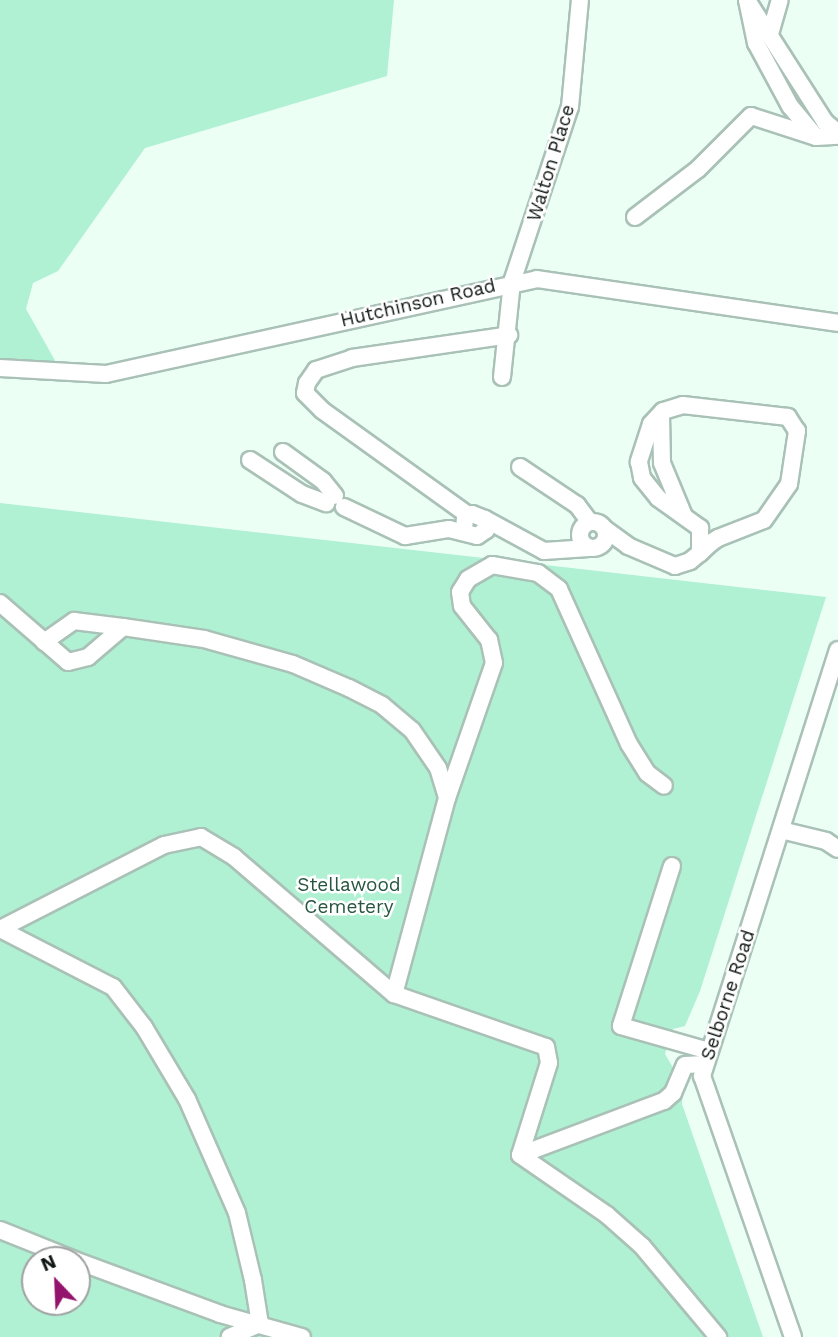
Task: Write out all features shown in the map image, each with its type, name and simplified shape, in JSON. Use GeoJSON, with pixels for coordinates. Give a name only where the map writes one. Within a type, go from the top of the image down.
{"type":"FeatureCollection","features":[{"type":"Feature","properties":{"kind":"street","name":"Walton Place"},"geometry":{"type":"LineString","coordinates":[[502,377],[509,335],[512,282],[570,107],[580,0]]}},
{"type":"Feature","properties":{"kind":"street"},"geometry":{"type":"LineString","coordinates":[[747,0],[770,30],[808,96],[838,135]]}},
{"type":"Feature","properties":{"kind":"street"},"geometry":{"type":"LineString","coordinates":[[747,0],[752,33],[769,68],[790,106],[816,136]]}},
{"type":"Feature","properties":{"kind":"street"},"geometry":{"type":"LineString","coordinates":[[769,68],[770,30],[780,0]]}},
{"type":"Feature","properties":{"kind":"street"},"geometry":{"type":"LineString","coordinates":[[635,217],[698,169],[751,116],[816,136],[838,135]]}},
{"type":"Feature","properties":{"kind":"street","name":"Hutchinson Road"},"geometry":{"type":"LineString","coordinates":[[0,368],[107,374],[512,282],[547,279],[838,323]]}},
{"type":"Feature","properties":{"kind":"street"},"geometry":{"type":"LineString","coordinates":[[509,335],[352,358],[316,370],[307,383],[305,393],[322,410],[469,525],[512,537],[544,551],[628,546]]}},
{"type":"Feature","properties":{"kind":"street"},"geometry":{"type":"LineString","coordinates":[[591,528],[667,565],[683,564],[718,538],[736,531],[764,520],[784,493],[797,431],[794,422],[788,417],[725,406],[682,405],[662,412],[651,424],[640,473],[658,498],[690,520],[736,531]]}},
{"type":"Feature","properties":{"kind":"street"},"geometry":{"type":"LineString","coordinates":[[662,412],[662,463],[690,520],[702,535],[700,553]]}},
{"type":"Feature","properties":{"kind":"street"},"geometry":{"type":"LineString","coordinates":[[283,452],[323,481],[335,502]]}},
{"type":"Feature","properties":{"kind":"street"},"geometry":{"type":"LineString","coordinates":[[250,460],[302,494],[335,502],[400,535],[469,525],[479,514],[512,537]]}},
{"type":"Feature","properties":{"kind":"street"},"geometry":{"type":"LineString","coordinates":[[520,467],[577,505],[591,528],[605,540],[593,548]]}},
{"type":"Feature","properties":{"kind":"street"},"geometry":{"type":"LineString","coordinates":[[591,528],[593,548]]}},
{"type":"Feature","properties":{"kind":"street"},"geometry":{"type":"LineString","coordinates":[[567,548],[591,528]]}},
{"type":"Feature","properties":{"kind":"street"},"geometry":{"type":"LineString","coordinates":[[394,994],[447,798],[494,663],[489,640],[462,606],[460,592],[482,569],[500,565],[538,573],[559,589],[629,744],[647,773],[664,786]]}},
{"type":"Feature","properties":{"kind":"street"},"geometry":{"type":"LineString","coordinates":[[0,603],[65,661],[77,662],[122,627]]}},
{"type":"Feature","properties":{"kind":"street"},"geometry":{"type":"LineString","coordinates":[[44,642],[74,621],[248,650],[293,664],[371,699],[412,730],[438,768],[447,798]]}},
{"type":"Feature","properties":{"kind":"street","name":"Selborne Road"},"geometry":{"type":"LineString","coordinates":[[793,1337],[702,1083],[707,1057],[837,658]]}},
{"type":"Feature","properties":{"kind":"street"},"geometry":{"type":"LineString","coordinates":[[781,830],[825,841],[838,849]]}},
{"type":"Feature","properties":{"kind":"street"},"geometry":{"type":"LineString","coordinates":[[0,929],[164,845],[201,837],[234,858],[394,994],[545,1047],[549,1063],[520,1155]]}},
{"type":"Feature","properties":{"kind":"street"},"geometry":{"type":"LineString","coordinates":[[672,866],[621,1026],[707,1057]]}},
{"type":"Feature","properties":{"kind":"street"},"geometry":{"type":"LineString","coordinates":[[0,929],[113,987],[144,1027],[187,1100],[237,1213],[260,1324]]}},
{"type":"Feature","properties":{"kind":"street"},"geometry":{"type":"LineString","coordinates":[[520,1155],[664,1101],[673,1093],[685,1065],[707,1057]]}},
{"type":"Feature","properties":{"kind":"street"},"geometry":{"type":"LineString","coordinates":[[520,1155],[607,1215],[642,1246],[718,1337]]}},
{"type":"Feature","properties":{"kind":"street"},"geometry":{"type":"LineString","coordinates":[[0,1230],[41,1246]]}},
{"type":"Feature","properties":{"kind":"street"},"geometry":{"type":"LineString","coordinates":[[91,1266],[220,1314],[302,1337]]}},
{"type":"Feature","properties":{"kind":"street"},"geometry":{"type":"LineString","coordinates":[[230,1337],[260,1324]]}},
{"type":"Feature","properties":{"kind":"green space"},"geometry":{"type":"Polygon","coordinates":[[[0,0],[394,0],[387,76],[145,148],[58,271],[33,283],[26,309],[57,364],[0,360],[0,0]]]}},
{"type":"Feature","properties":{"kind":"green space","name":"Stellawood Cemetery"},"geometry":{"type":"Polygon","coordinates":[[[0,503],[826,597],[700,991],[685,1026],[673,1029],[665,1054],[683,1085],[682,1104],[763,1337],[0,1337],[0,503]]]}}]}
